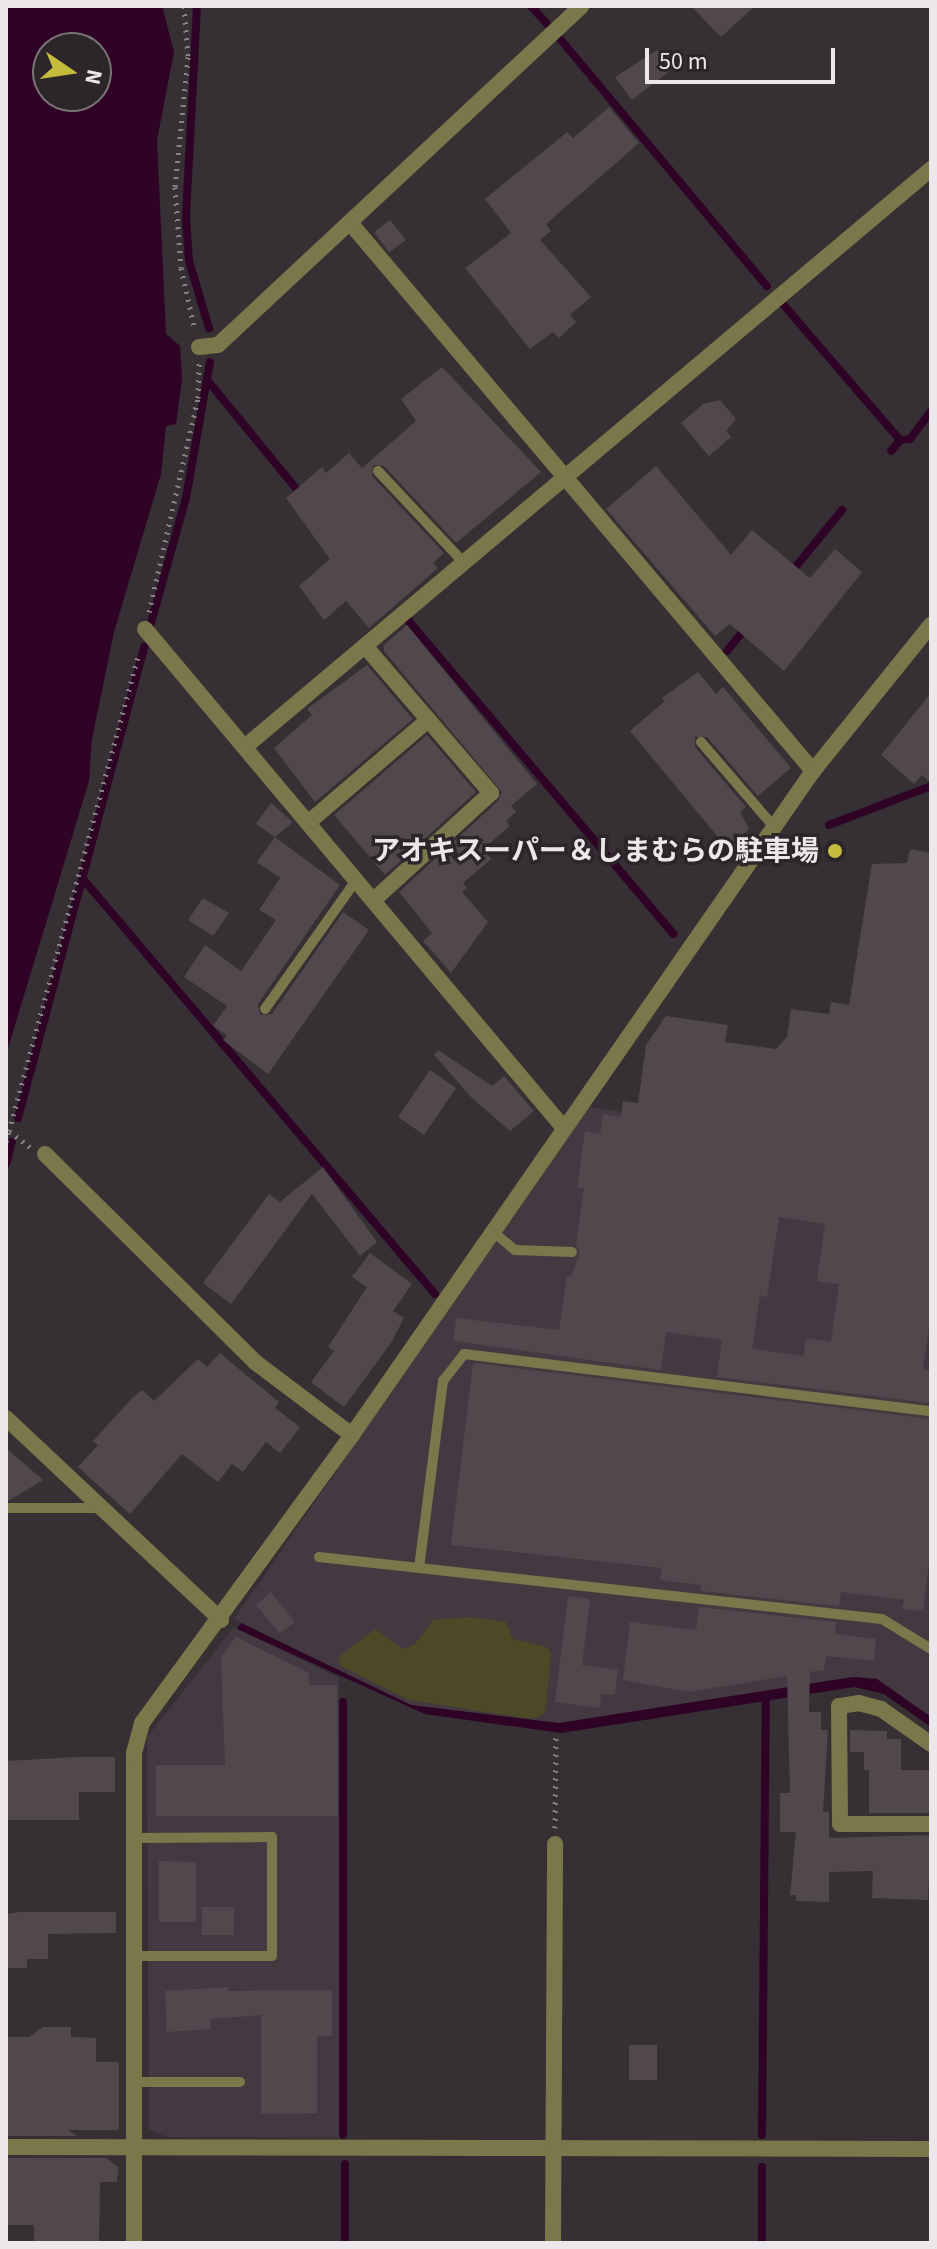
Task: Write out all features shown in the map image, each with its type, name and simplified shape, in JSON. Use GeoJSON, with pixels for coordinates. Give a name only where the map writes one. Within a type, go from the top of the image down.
{"type":"FeatureCollection","features":[{"type":"Feature","properties":{"kind":"street"},"geometry":{"type":"LineString","coordinates":[[199,347],[218,345],[352,225],[581,6]]}},
{"type":"Feature","properties":{"kind":"street"},"geometry":{"type":"LineString","coordinates":[[246,746],[931,169]]}},
{"type":"Feature","properties":{"kind":"street"},"geometry":{"type":"LineString","coordinates":[[352,225],[563,480],[813,771]]}},
{"type":"Feature","properties":{"kind":"street"},"geometry":{"type":"LineString","coordinates":[[134,2243],[135,1738],[352,1435],[562,1126],[813,771],[931,625]]}},
{"type":"Feature","properties":{"kind":"street"},"geometry":{"type":"LineString","coordinates":[[145,629],[562,1126]]}},
{"type":"Feature","properties":{"kind":"street"},"geometry":{"type":"LineString","coordinates":[[365,646],[491,793],[374,900]]}},
{"type":"Feature","properties":{"kind":"street"},"geometry":{"type":"LineString","coordinates":[[309,822],[428,720]]}},
{"type":"Feature","properties":{"kind":"street"},"geometry":{"type":"LineString","coordinates":[[45,1154],[255,1362],[352,1435]]}},
{"type":"Feature","properties":{"kind":"street"},"geometry":{"type":"LineString","coordinates":[[6,1418],[221,1620]]}},
{"type":"Feature","properties":{"kind":"street"},"geometry":{"type":"LineString","coordinates":[[931,1744],[881,1709],[859,1703],[839,1706],[840,1824],[931,1824]]}},
{"type":"Feature","properties":{"kind":"street"},"geometry":{"type":"LineString","coordinates":[[553,2243],[555,1844]]}},
{"type":"Feature","properties":{"kind":"street"},"geometry":{"type":"LineString","coordinates":[[6,2147],[931,2149]]}},
{"type":"Feature","properties":{"kind":"lane"},"geometry":{"type":"LineString","coordinates":[[378,471],[464,563]]}},
{"type":"Feature","properties":{"kind":"lane"},"geometry":{"type":"LineString","coordinates":[[701,742],[774,827]]}},
{"type":"Feature","properties":{"kind":"lane"},"geometry":{"type":"LineString","coordinates":[[265,1009],[357,879]]}},
{"type":"Feature","properties":{"kind":"lane"},"geometry":{"type":"LineString","coordinates":[[491,1230],[515,1250],[572,1252]]}},
{"type":"Feature","properties":{"kind":"lane"},"geometry":{"type":"LineString","coordinates":[[419,1568],[443,1381],[464,1354],[931,1411]]}},
{"type":"Feature","properties":{"kind":"lane"},"geometry":{"type":"LineString","coordinates":[[6,1508],[101,1508]]}},
{"type":"Feature","properties":{"kind":"lane"},"geometry":{"type":"LineString","coordinates":[[319,1557],[882,1619],[931,1649]]}},
{"type":"Feature","properties":{"kind":"lane"},"geometry":{"type":"LineString","coordinates":[[134,1838],[272,1837],[272,1956],[134,1956]]}},
{"type":"Feature","properties":{"kind":"lane"},"geometry":{"type":"LineString","coordinates":[[135,2082],[240,2082]]}},
{"type":"Feature","properties":{"kind":"path"},"geometry":{"type":"LineString","coordinates":[[6,1142],[145,629],[198,398],[199,347],[181,268],[175,187],[188,57],[184,6]]}},
{"type":"Feature","properties":{"kind":"path"},"geometry":{"type":"LineString","coordinates":[[9,1131],[45,1154]]}},
{"type":"Feature","properties":{"kind":"path"},"geometry":{"type":"LineString","coordinates":[[555,1844],[556,1737]]}},
{"type":"Feature","properties":{"kind":"shaded area"},"geometry":{"type":"Polygon","coordinates":[[[6,6],[162,6],[174,52],[157,140],[166,334],[180,346],[182,379],[176,424],[166,426],[161,474],[114,632],[92,739],[89,781],[6,1055],[6,6]]]}},
{"type":"Feature","properties":{"kind":"shaded area"},"geometry":{"type":"Polygon","coordinates":[[[589,1107],[931,1159],[931,1717],[877,1679],[853,1677],[559,1723],[530,1723],[411,1705],[234,1619],[589,1107]]]}},
{"type":"Feature","properties":{"kind":"shaded area"},"geometry":{"type":"Polygon","coordinates":[[[470,1617],[506,1622],[513,1639],[546,1647],[551,1653],[545,1714],[531,1719],[409,1700],[339,1665],[340,1656],[375,1629],[403,1649],[414,1645],[433,1620],[470,1617]]]}},
{"type":"Feature","properties":{"kind":"shaded area"},"geometry":{"type":"Polygon","coordinates":[[[241,1623],[411,1705],[559,1723],[853,1677],[877,1679],[931,1717],[931,1727],[884,1694],[854,1687],[561,1733],[425,1714],[237,1629],[241,1623]]]}},
{"type":"Feature","properties":{"kind":"shaded area"},"geometry":{"type":"Polygon","coordinates":[[[234,1627],[339,1678],[341,2138],[166,2137],[149,2129],[147,1737],[234,1627]]]}},
{"type":"Feature","properties":{"kind":"building"},"geometry":{"type":"Polygon","coordinates":[[[691,6],[755,6],[721,37],[691,6]]]}},
{"type":"Feature","properties":{"kind":"building"},"geometry":{"type":"Polygon","coordinates":[[[657,50],[671,70],[632,100],[615,77],[657,50]]]}},
{"type":"Feature","properties":{"kind":"building"},"geometry":{"type":"Polygon","coordinates":[[[609,107],[639,143],[546,224],[551,231],[540,240],[591,297],[570,315],[576,322],[559,338],[553,332],[530,349],[465,268],[511,233],[485,199],[567,132],[573,138],[609,107]]]}},
{"type":"Feature","properties":{"kind":"building"},"geometry":{"type":"Polygon","coordinates":[[[390,220],[406,240],[389,252],[374,232],[390,220]]]}},
{"type":"Feature","properties":{"kind":"building"},"geometry":{"type":"Polygon","coordinates":[[[442,367],[541,472],[456,543],[384,466],[373,465],[372,476],[444,553],[433,563],[438,568],[369,628],[346,601],[324,620],[299,586],[330,559],[286,498],[322,467],[326,473],[349,453],[362,468],[416,421],[401,399],[442,367]]]}},
{"type":"Feature","properties":{"kind":"building"},"geometry":{"type":"Polygon","coordinates":[[[720,400],[736,419],[726,431],[731,437],[709,456],[681,423],[703,404],[720,400]]]}},
{"type":"Feature","properties":{"kind":"building"},"geometry":{"type":"Polygon","coordinates":[[[656,466],[731,555],[752,530],[810,578],[835,549],[862,572],[784,671],[730,624],[715,636],[606,509],[656,466]]]}},
{"type":"Feature","properties":{"kind":"building"},"geometry":{"type":"Polygon","coordinates":[[[407,625],[537,784],[511,806],[516,812],[506,821],[510,826],[483,849],[491,859],[463,883],[467,888],[462,892],[488,922],[451,973],[423,941],[432,933],[399,892],[498,801],[502,792],[384,651],[384,645],[407,625]]]}},
{"type":"Feature","properties":{"kind":"building"},"geometry":{"type":"Polygon","coordinates":[[[367,665],[413,719],[315,802],[274,748],[312,715],[307,709],[367,665]]]}},
{"type":"Feature","properties":{"kind":"building"},"geometry":{"type":"Polygon","coordinates":[[[698,672],[716,694],[723,687],[791,768],[758,796],[707,737],[695,737],[695,747],[746,807],[740,812],[749,829],[727,848],[630,731],[665,701],[662,698],[698,672]]]}},
{"type":"Feature","properties":{"kind":"building"},"geometry":{"type":"Polygon","coordinates":[[[931,693],[931,783],[922,775],[914,784],[881,755],[931,693]]]}},
{"type":"Feature","properties":{"kind":"building"},"geometry":{"type":"Polygon","coordinates":[[[427,735],[476,792],[385,875],[334,815],[427,735]]]}},
{"type":"Feature","properties":{"kind":"building"},"geometry":{"type":"Polygon","coordinates":[[[271,803],[293,822],[275,837],[256,824],[271,803]]]}},
{"type":"Feature","properties":{"kind":"building"},"geometry":{"type":"Polygon","coordinates":[[[275,837],[340,885],[258,1004],[260,1015],[272,1014],[343,912],[369,930],[268,1074],[223,1040],[227,1035],[213,1026],[227,1006],[184,977],[205,945],[241,971],[276,920],[259,910],[280,878],[257,862],[275,837]]]}},
{"type":"Feature","properties":{"kind":"building"},"geometry":{"type":"Polygon","coordinates":[[[910,849],[931,853],[931,1314],[923,1369],[931,1371],[931,1403],[717,1377],[722,1340],[666,1332],[661,1370],[454,1341],[456,1318],[559,1330],[567,1276],[571,1277],[580,1253],[576,1245],[584,1188],[577,1188],[585,1131],[600,1134],[603,1114],[621,1117],[623,1101],[638,1103],[646,1045],[666,1016],[728,1025],[725,1042],[776,1049],[787,1037],[791,1009],[829,1014],[831,1002],[849,1005],[872,864],[907,863],[910,849]],[[779,1217],[767,1297],[760,1296],[752,1349],[803,1356],[806,1338],[831,1342],[839,1284],[817,1281],[825,1224],[779,1217]]]}},
{"type":"Feature","properties":{"kind":"building"},"geometry":{"type":"Polygon","coordinates":[[[203,898],[229,913],[213,936],[188,920],[203,898]]]}},
{"type":"Feature","properties":{"kind":"building"},"geometry":{"type":"Polygon","coordinates":[[[438,1050],[492,1086],[504,1076],[534,1111],[510,1131],[472,1098],[434,1055],[438,1050]]]}},
{"type":"Feature","properties":{"kind":"building"},"geometry":{"type":"Polygon","coordinates":[[[430,1070],[456,1088],[424,1135],[398,1117],[430,1070]]]}},
{"type":"Feature","properties":{"kind":"building"},"geometry":{"type":"Polygon","coordinates":[[[323,1167],[377,1242],[360,1256],[312,1194],[231,1304],[203,1283],[269,1194],[280,1202],[323,1167]]]}},
{"type":"Feature","properties":{"kind":"building"},"geometry":{"type":"Polygon","coordinates":[[[370,1253],[412,1284],[393,1311],[404,1318],[391,1343],[344,1407],[311,1382],[334,1351],[328,1347],[367,1287],[352,1277],[370,1253]]]}},
{"type":"Feature","properties":{"kind":"building"},"geometry":{"type":"Polygon","coordinates":[[[220,1353],[279,1402],[275,1408],[300,1427],[280,1453],[266,1442],[243,1472],[232,1464],[218,1482],[182,1454],[130,1514],[78,1467],[98,1445],[93,1441],[133,1397],[142,1390],[154,1401],[198,1359],[207,1367],[220,1353]]]}},
{"type":"Feature","properties":{"kind":"building"},"geometry":{"type":"Polygon","coordinates":[[[473,1363],[931,1419],[931,1547],[923,1611],[902,1609],[904,1600],[841,1592],[839,1606],[701,1591],[701,1585],[660,1580],[662,1568],[451,1545],[473,1363]]]}},
{"type":"Feature","properties":{"kind":"building"},"geometry":{"type":"Polygon","coordinates":[[[6,1448],[43,1480],[10,1500],[6,1500],[6,1448]]]}},
{"type":"Feature","properties":{"kind":"building"},"geometry":{"type":"Polygon","coordinates":[[[271,1592],[295,1622],[280,1634],[256,1605],[271,1592]]]}},
{"type":"Feature","properties":{"kind":"building"},"geometry":{"type":"Polygon","coordinates":[[[568,1596],[590,1599],[582,1665],[618,1670],[615,1695],[601,1694],[600,1708],[555,1702],[568,1596]]]}},
{"type":"Feature","properties":{"kind":"building"},"geometry":{"type":"Polygon","coordinates":[[[699,1607],[836,1622],[835,1634],[876,1639],[874,1661],[826,1656],[824,1670],[810,1672],[809,1712],[821,1712],[821,1730],[828,1730],[823,1812],[829,1812],[829,1838],[931,1835],[928,1900],[872,1898],[873,1871],[829,1872],[829,1902],[796,1901],[796,1895],[790,1895],[796,1832],[780,1832],[780,1793],[790,1793],[787,1676],[688,1692],[623,1680],[630,1622],[696,1630],[699,1607]]]}},
{"type":"Feature","properties":{"kind":"building"},"geometry":{"type":"Polygon","coordinates":[[[236,1637],[309,1673],[309,1685],[337,1685],[338,1816],[156,1816],[156,1765],[225,1765],[221,1657],[236,1637]]]}},
{"type":"Feature","properties":{"kind":"building"},"geometry":{"type":"Polygon","coordinates":[[[850,1730],[887,1731],[887,1739],[901,1739],[901,1770],[931,1770],[931,1813],[869,1813],[869,1770],[864,1770],[864,1752],[850,1752],[850,1730]]]}},
{"type":"Feature","properties":{"kind":"building"},"geometry":{"type":"Polygon","coordinates":[[[115,1757],[115,1792],[79,1792],[79,1820],[6,1820],[6,1761],[115,1757]]]}},
{"type":"Feature","properties":{"kind":"building"},"geometry":{"type":"Polygon","coordinates":[[[159,1861],[196,1862],[196,1922],[159,1922],[159,1861]]]}},
{"type":"Feature","properties":{"kind":"building"},"geometry":{"type":"Polygon","coordinates":[[[202,1907],[234,1907],[234,1935],[202,1935],[202,1907]]]}},
{"type":"Feature","properties":{"kind":"building"},"geometry":{"type":"Polygon","coordinates":[[[116,1912],[116,1933],[48,1934],[48,1959],[27,1959],[27,1968],[6,1968],[6,1914],[116,1912]]]}},
{"type":"Feature","properties":{"kind":"building"},"geometry":{"type":"Polygon","coordinates":[[[228,1987],[228,1991],[332,1990],[332,2036],[317,2036],[317,2113],[261,2114],[261,2015],[210,2019],[211,2029],[167,2032],[165,1991],[228,1987]]]}},
{"type":"Feature","properties":{"kind":"building"},"geometry":{"type":"Polygon","coordinates":[[[43,2027],[71,2027],[71,2037],[96,2038],[96,2062],[119,2062],[119,2130],[68,2130],[77,2136],[6,2136],[6,2037],[29,2037],[43,2027]]]}},
{"type":"Feature","properties":{"kind":"building"},"geometry":{"type":"Polygon","coordinates":[[[629,2045],[657,2045],[657,2080],[629,2080],[629,2045]]]}},
{"type":"Feature","properties":{"kind":"building"},"geometry":{"type":"Polygon","coordinates":[[[6,2158],[106,2158],[118,2167],[117,2182],[100,2182],[99,2243],[34,2243],[34,2225],[6,2225],[6,2158]]]}},
{"type":"Feature","properties":{"kind":"waterway"},"geometry":{"type":"LineString","coordinates":[[197,6],[186,218],[189,261],[209,328]]}},
{"type":"Feature","properties":{"kind":"waterway"},"geometry":{"type":"LineString","coordinates":[[531,6],[547,24]]}},
{"type":"Feature","properties":{"kind":"waterway"},"geometry":{"type":"LineString","coordinates":[[561,40],[767,286]]}},
{"type":"Feature","properties":{"kind":"waterway"},"geometry":{"type":"LineString","coordinates":[[781,302],[900,440],[891,451]]}},
{"type":"Feature","properties":{"kind":"waterway"},"geometry":{"type":"LineString","coordinates":[[151,623],[186,498],[210,362]]}},
{"type":"Feature","properties":{"kind":"waterway"},"geometry":{"type":"LineString","coordinates":[[208,381],[303,497]]}},
{"type":"Feature","properties":{"kind":"waterway"},"geometry":{"type":"LineString","coordinates":[[900,440],[910,439],[931,411]]}},
{"type":"Feature","properties":{"kind":"waterway"},"geometry":{"type":"LineString","coordinates":[[789,575],[842,510]]}},
{"type":"Feature","properties":{"kind":"waterway"},"geometry":{"type":"LineString","coordinates":[[408,620],[673,934]]}},
{"type":"Feature","properties":{"kind":"waterway"},"geometry":{"type":"LineString","coordinates":[[727,651],[748,625]]}},
{"type":"Feature","properties":{"kind":"waterway"},"geometry":{"type":"LineString","coordinates":[[18,1118],[144,647]]}},
{"type":"Feature","properties":{"kind":"waterway"},"geometry":{"type":"LineString","coordinates":[[829,825],[931,786]]}},
{"type":"Feature","properties":{"kind":"waterway"},"geometry":{"type":"LineString","coordinates":[[83,879],[435,1294]]}},
{"type":"Feature","properties":{"kind":"waterway"},"geometry":{"type":"LineString","coordinates":[[6,1164],[12,1142]]}},
{"type":"Feature","properties":{"kind":"waterway"},"geometry":{"type":"LineString","coordinates":[[762,2135],[766,1696]]}},
{"type":"Feature","properties":{"kind":"waterway"},"geometry":{"type":"LineString","coordinates":[[343,1702],[343,2135]]}},
{"type":"Feature","properties":{"kind":"waterway"},"geometry":{"type":"LineString","coordinates":[[345,2164],[345,2243]]}},
{"type":"Feature","properties":{"kind":"waterway"},"geometry":{"type":"LineString","coordinates":[[762,2167],[762,2243]]}},
{"type":"Feature","properties":{"kind":"place","name":"アオキスーパー＆しまむらの駐車場"},"geometry":{"type":"Point","coordinates":[835,851]}}]}
